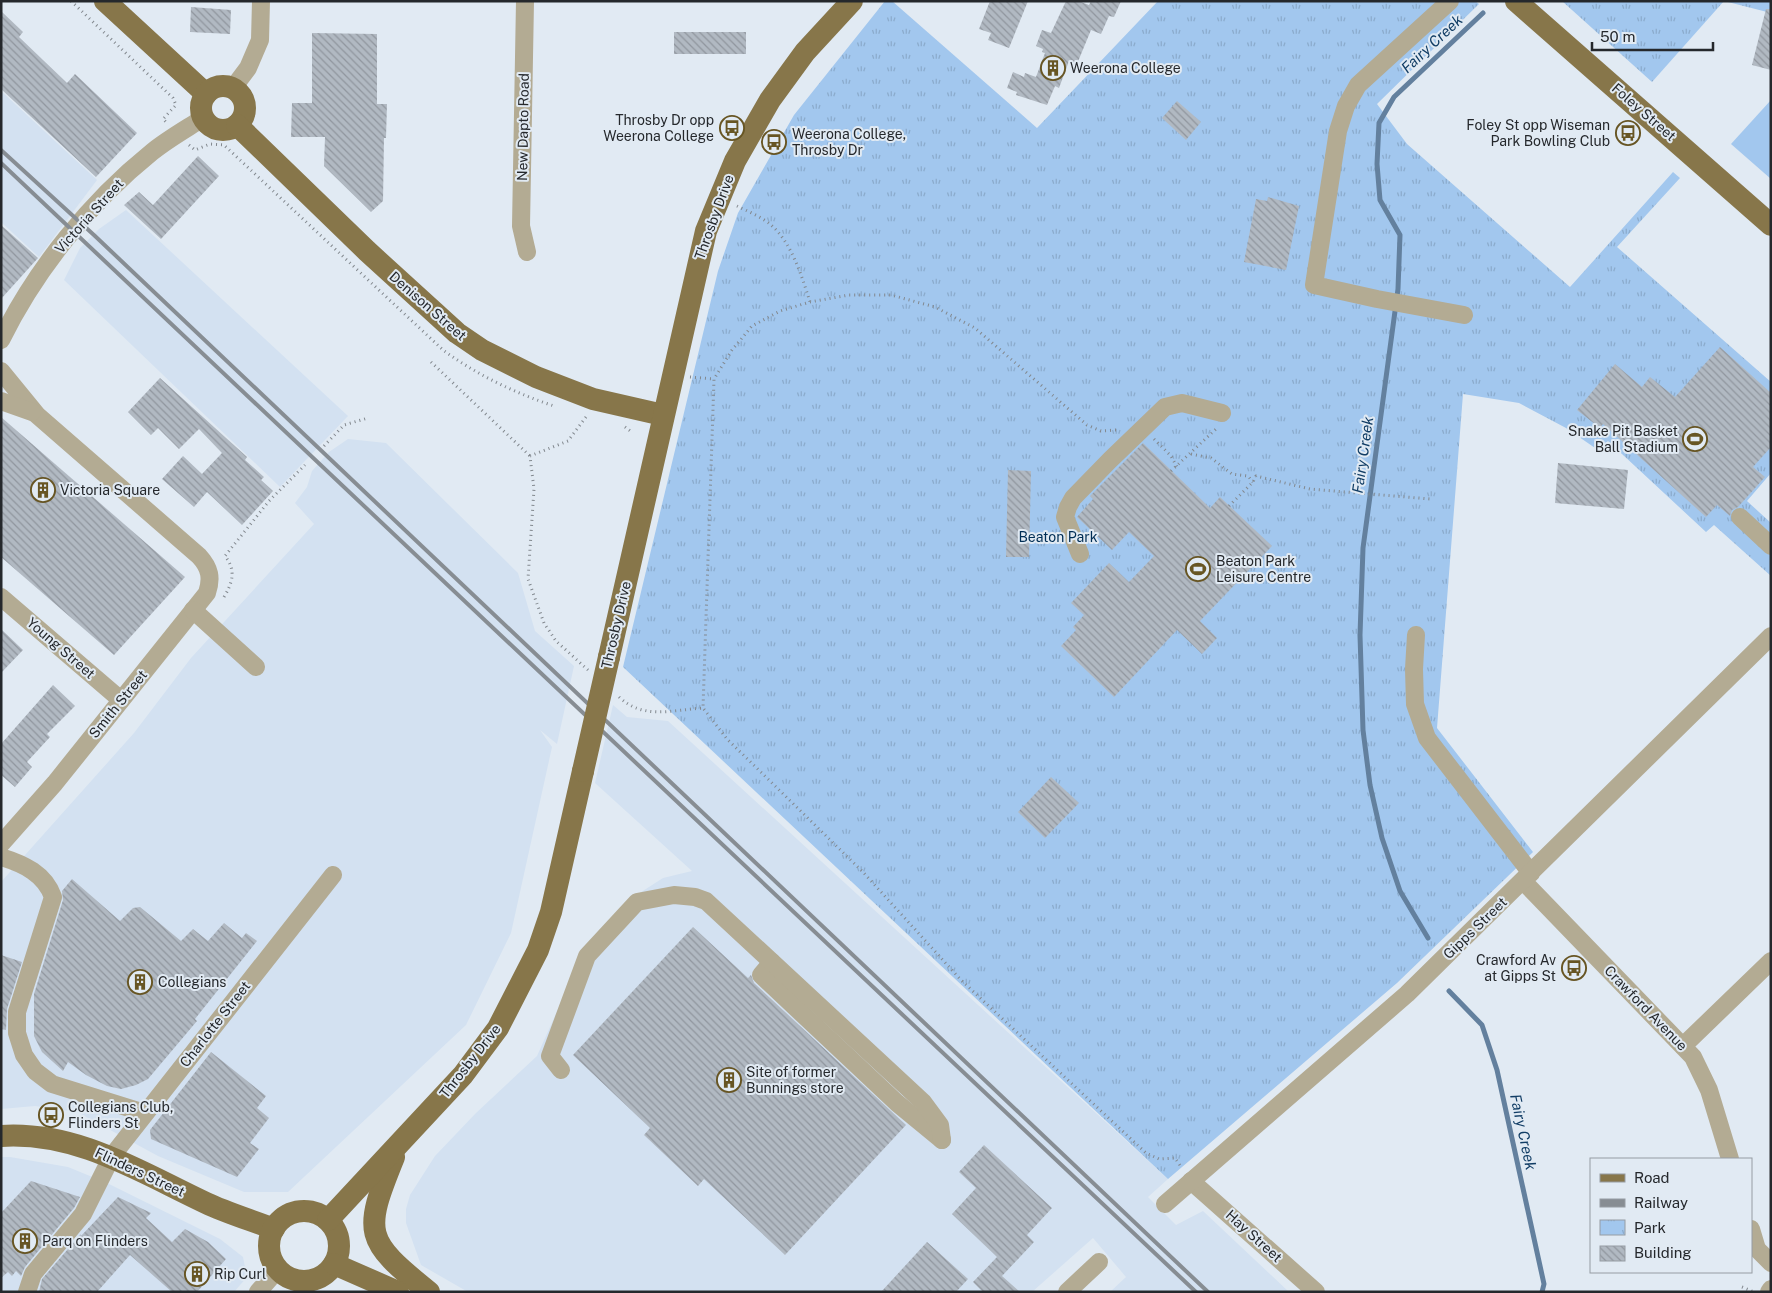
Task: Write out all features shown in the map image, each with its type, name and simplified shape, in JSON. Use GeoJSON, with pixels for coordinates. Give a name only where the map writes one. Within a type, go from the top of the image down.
{"type":"FeatureCollection","features":[{"type":"Feature","properties":{"kind":"main road"},"geometry":{"type":"LineString","coordinates":[[105,1],[206,94]]}},
{"type":"Feature","properties":{"kind":"main road","name":"Throsby Drive"},"geometry":{"type":"LineString","coordinates":[[328,1220],[463,1075],[498,1028],[538,950],[551,912],[697,264],[719,196],[750,131],[770,100],[805,52],[852,1]]}},
{"type":"Feature","properties":{"kind":"main road","name":"Foley Street"},"geometry":{"type":"LineString","coordinates":[[1516,1],[1771,225]]}},
{"type":"Feature","properties":{"kind":"main road"},"geometry":{"type":"LineString","coordinates":[[220,86],[234,88],[241,95],[245,109],[241,122],[226,130],[215,129],[203,118],[201,105],[206,94],[212,88],[220,86]]}},
{"type":"Feature","properties":{"kind":"main road","name":"Denison Street"},"geometry":{"type":"LineString","coordinates":[[237,125],[367,251],[457,333],[482,350],[536,377],[593,399],[663,415]]}},
{"type":"Feature","properties":{"kind":"main road","name":"Flinders Street"},"geometry":{"type":"LineString","coordinates":[[1,1136],[53,1138],[112,1156],[208,1204],[274,1229]]}},
{"type":"Feature","properties":{"kind":"main road"},"geometry":{"type":"LineString","coordinates":[[400,1142],[376,1202],[375,1233],[378,1243],[389,1258],[429,1292]]}},
{"type":"Feature","properties":{"kind":"main road"},"geometry":{"type":"LineString","coordinates":[[310,1211],[328,1220],[338,1236],[339,1248],[334,1264],[324,1275],[312,1280],[300,1281],[285,1275],[278,1269],[270,1250],[274,1229],[285,1216],[297,1212],[310,1211]]}},
{"type":"Feature","properties":{"kind":"main road"},"geometry":{"type":"LineString","coordinates":[[334,1264],[398,1292]]}},
{"type":"Feature","properties":{"kind":"street"},"geometry":{"type":"LineString","coordinates":[[234,88],[248,68],[260,40],[261,1]]}},
{"type":"Feature","properties":{"kind":"street","name":"New Dapto Road"},"geometry":{"type":"LineString","coordinates":[[525,1],[521,226],[526,252]]}},
{"type":"Feature","properties":{"kind":"street"},"geometry":{"type":"LineString","coordinates":[[1450,1],[1358,85],[1349,100],[1342,118],[1314,285],[1464,316]]}},
{"type":"Feature","properties":{"kind":"street","name":"Victoria Street"},"geometry":{"type":"LineString","coordinates":[[2,338],[51,258],[99,202],[153,151],[203,118]]}},
{"type":"Feature","properties":{"kind":"street"},"geometry":{"type":"LineString","coordinates":[[1,371],[36,415]]}},
{"type":"Feature","properties":{"kind":"street"},"geometry":{"type":"LineString","coordinates":[[1,400],[36,415]]}},
{"type":"Feature","properties":{"kind":"street"},"geometry":{"type":"LineString","coordinates":[[1080,554],[1065,516],[1073,498],[1165,407],[1182,403],[1221,419]]}},
{"type":"Feature","properties":{"kind":"street","name":"Smith Street"},"geometry":{"type":"LineString","coordinates":[[1,844],[55,784],[207,593],[210,584],[210,574],[199,556],[36,415]]}},
{"type":"Feature","properties":{"kind":"street"},"geometry":{"type":"LineString","coordinates":[[1740,517],[1771,546]]}},
{"type":"Feature","properties":{"kind":"street","name":"Young Street"},"geometry":{"type":"LineString","coordinates":[[1,597],[122,700]]}},
{"type":"Feature","properties":{"kind":"street"},"geometry":{"type":"LineString","coordinates":[[193,610],[256,666]]}},
{"type":"Feature","properties":{"kind":"street","name":"Crawford Avenue"},"geometry":{"type":"LineString","coordinates":[[1416,636],[1414,669],[1415,704],[1427,738],[1450,771],[1498,829],[1527,877],[1693,1057],[1704,1076],[1730,1158]]}},
{"type":"Feature","properties":{"kind":"street","name":"Gipps Street"},"geometry":{"type":"LineString","coordinates":[[1165,1204],[1407,994],[1771,636]]}},
{"type":"Feature","properties":{"kind":"street"},"geometry":{"type":"LineString","coordinates":[[1,857],[39,875],[48,883],[53,897],[16,1012],[17,1033],[24,1055],[35,1071],[52,1084],[145,1113]]}},
{"type":"Feature","properties":{"kind":"street","name":"Charlotte Street"},"geometry":{"type":"LineString","coordinates":[[27,1290],[33,1274],[83,1214],[112,1156],[333,875]]}},
{"type":"Feature","properties":{"kind":"street"},"geometry":{"type":"LineString","coordinates":[[562,1070],[550,1056],[587,956],[637,902],[674,895],[695,897],[706,901],[772,962],[923,1102],[940,1125],[942,1140],[897,1103],[761,975],[772,962]]}},
{"type":"Feature","properties":{"kind":"street"},"geometry":{"type":"LineString","coordinates":[[1683,1046],[1771,960]]}},
{"type":"Feature","properties":{"kind":"street","name":"Hay Street"},"geometry":{"type":"LineString","coordinates":[[1191,1181],[1316,1292]]}},
{"type":"Feature","properties":{"kind":"street"},"geometry":{"type":"LineString","coordinates":[[1752,1232],[1757,1249],[1771,1263]]}},
{"type":"Feature","properties":{"kind":"street"},"geometry":{"type":"LineString","coordinates":[[1067,1292],[1099,1262]]}},
{"type":"Feature","properties":{"kind":"street"},"geometry":{"type":"LineString","coordinates":[[258,1292],[278,1269]]}},
{"type":"Feature","properties":{"kind":"path"},"geometry":{"type":"LineString","coordinates":[[71,1],[173,98],[176,105],[163,119]]}},
{"type":"Feature","properties":{"kind":"path"},"geometry":{"type":"LineString","coordinates":[[195,150],[210,144],[224,145],[443,350]]}},
{"type":"Feature","properties":{"kind":"path"},"geometry":{"type":"LineString","coordinates":[[719,196],[771,224],[783,240],[801,273],[810,302]]}},
{"type":"Feature","properties":{"kind":"path"},"geometry":{"type":"LineString","coordinates":[[1177,467],[1171,456],[1140,431],[1102,431],[1087,425],[975,328],[935,307],[891,295],[850,295],[810,302],[780,311],[752,326],[732,350],[714,379],[703,708],[727,739],[862,871],[961,980],[1146,1153],[1160,1159],[1175,1158],[1191,1181]]}},
{"type":"Feature","properties":{"kind":"path"},"geometry":{"type":"LineString","coordinates":[[431,362],[530,456],[534,489],[528,579],[544,623],[556,641],[593,674]]}},
{"type":"Feature","properties":{"kind":"path"},"geometry":{"type":"LineString","coordinates":[[689,376],[714,379]]}},
{"type":"Feature","properties":{"kind":"path"},"geometry":{"type":"LineString","coordinates":[[530,456],[568,441],[586,417]]}},
{"type":"Feature","properties":{"kind":"path"},"geometry":{"type":"LineString","coordinates":[[324,446],[344,425],[368,418]]}},
{"type":"Feature","properties":{"kind":"path"},"geometry":{"type":"LineString","coordinates":[[1171,471],[1191,454],[1221,419]]}},
{"type":"Feature","properties":{"kind":"path"},"geometry":{"type":"LineString","coordinates":[[1191,454],[1212,458],[1232,474],[1248,476],[1253,482]]}},
{"type":"Feature","properties":{"kind":"path"},"geometry":{"type":"LineString","coordinates":[[225,556],[269,501],[305,465]]}},
{"type":"Feature","properties":{"kind":"path"},"geometry":{"type":"LineString","coordinates":[[1229,506],[1253,482],[1256,476],[1320,489],[1430,499]]}},
{"type":"Feature","properties":{"kind":"path"},"geometry":{"type":"LineString","coordinates":[[615,694],[630,707],[640,711],[703,708]]}},
{"type":"Feature","properties":{"kind":"path"},"geometry":{"type":"LineString","coordinates":[[1742,1292],[1742,1287],[1755,1292]]}},
{"type":"Feature","properties":{"kind":"shaded area"},"geometry":{"type":"Polygon","coordinates":[[[1,91],[97,180],[39,257],[1,222],[1,91]]]}},
{"type":"Feature","properties":{"kind":"shaded area"},"geometry":{"type":"Polygon","coordinates":[[[126,210],[348,416],[280,487],[64,280],[80,248],[99,229],[126,210]]]}},
{"type":"Feature","properties":{"kind":"shaded area"},"geometry":{"type":"Polygon","coordinates":[[[348,439],[386,443],[518,573],[535,631],[574,666],[557,744],[540,730],[552,747],[511,933],[466,1025],[288,1192],[244,1192],[158,1156],[77,1112],[35,1106],[1,1109],[1,882],[134,733],[191,658],[314,524],[295,503],[307,487],[312,471],[329,452],[348,439]]]}},
{"type":"Feature","properties":{"kind":"shaded area"},"geometry":{"type":"Polygon","coordinates":[[[613,705],[627,717],[668,721],[1168,1179],[1148,1197],[1176,1225],[1203,1211],[1289,1292],[1110,1292],[1126,1277],[1093,1238],[1032,1292],[468,1292],[421,1265],[406,1223],[406,1209],[410,1195],[435,1156],[476,1113],[537,1056],[563,998],[635,896],[663,878],[692,871],[595,783],[613,705]]]}},
{"type":"Feature","properties":{"kind":"shaded area"},"geometry":{"type":"Polygon","coordinates":[[[1,1157],[68,1167],[107,1183],[220,1239],[243,1257],[247,1277],[234,1292],[1,1292],[1,1157]]]}},
{"type":"Feature","properties":{"kind":"green space","name":"Beaton Park"},"geometry":{"type":"Polygon","coordinates":[[[885,1],[892,1],[1037,128],[1158,1],[1475,1],[1479,4],[1377,104],[1407,144],[1570,287],[1673,172],[1680,178],[1617,247],[1771,382],[1771,473],[1747,501],[1771,523],[1771,576],[1714,525],[1706,532],[1608,441],[1598,450],[1566,428],[1519,403],[1463,394],[1437,728],[1533,852],[1397,983],[1168,1179],[623,667],[718,271],[738,213],[794,115],[885,1]]]}},
{"type":"Feature","properties":{"kind":"green space"},"geometry":{"type":"Polygon","coordinates":[[[1562,1],[1724,1],[1652,82],[1562,1]]]}},
{"type":"Feature","properties":{"kind":"green space"},"geometry":{"type":"Polygon","coordinates":[[[1724,1],[1771,1],[1771,13],[1724,1]]]}},
{"type":"Feature","properties":{"kind":"green space"},"geometry":{"type":"Polygon","coordinates":[[[1771,100],[1771,179],[1731,144],[1771,100]]]}},
{"type":"Feature","properties":{"kind":"building"},"geometry":{"type":"Polygon","coordinates":[[[990,1],[1028,1],[1009,48],[988,40],[991,33],[979,29],[990,1]]]}},
{"type":"Feature","properties":{"kind":"building"},"geometry":{"type":"Polygon","coordinates":[[[1066,1],[1078,1],[1089,5],[1091,1],[1121,1],[1114,17],[1109,16],[1101,34],[1091,30],[1077,64],[1069,61],[1059,88],[1055,86],[1047,105],[1016,95],[1017,92],[1007,88],[1013,72],[1024,77],[1025,73],[1036,77],[1045,53],[1042,52],[1043,49],[1036,46],[1042,30],[1051,33],[1066,1]]]}},
{"type":"Feature","properties":{"kind":"building"},"geometry":{"type":"Polygon","coordinates":[[[191,7],[231,10],[230,34],[190,32],[191,7]]]}},
{"type":"Feature","properties":{"kind":"building"},"geometry":{"type":"Polygon","coordinates":[[[1766,9],[1771,9],[1771,70],[1752,65],[1766,9]]]}},
{"type":"Feature","properties":{"kind":"building"},"geometry":{"type":"Polygon","coordinates":[[[1,11],[23,32],[19,37],[67,83],[75,74],[137,133],[96,177],[1,89],[1,11]]]}},
{"type":"Feature","properties":{"kind":"building"},"geometry":{"type":"Polygon","coordinates":[[[674,32],[746,32],[746,54],[674,54],[674,32]]]}},
{"type":"Feature","properties":{"kind":"building"},"geometry":{"type":"Polygon","coordinates":[[[312,33],[377,34],[377,104],[387,104],[386,138],[384,138],[383,201],[371,212],[324,166],[325,137],[291,137],[292,103],[312,103],[312,33]]]}},
{"type":"Feature","properties":{"kind":"building"},"geometry":{"type":"Polygon","coordinates":[[[1177,101],[1201,122],[1186,140],[1162,118],[1177,101]]]}},
{"type":"Feature","properties":{"kind":"building"},"geometry":{"type":"Polygon","coordinates":[[[198,156],[219,176],[161,239],[124,205],[139,192],[153,205],[198,156]]]}},
{"type":"Feature","properties":{"kind":"building"},"geometry":{"type":"Polygon","coordinates":[[[1268,197],[1299,206],[1286,270],[1244,262],[1256,199],[1267,201],[1268,197]]]}},
{"type":"Feature","properties":{"kind":"building"},"geometry":{"type":"Polygon","coordinates":[[[1,225],[38,258],[1,299],[1,225]]]}},
{"type":"Feature","properties":{"kind":"building","name":"Snake Pit Basket Ball Stadium"},"geometry":{"type":"Polygon","coordinates":[[[1720,347],[1771,393],[1771,447],[1753,467],[1765,477],[1738,507],[1732,510],[1730,516],[1717,505],[1706,517],[1603,424],[1600,428],[1577,410],[1615,364],[1642,387],[1650,377],[1675,397],[1720,347]]]}},
{"type":"Feature","properties":{"kind":"building"},"geometry":{"type":"Polygon","coordinates":[[[160,378],[247,457],[245,460],[264,477],[261,480],[273,491],[242,525],[207,492],[194,507],[162,479],[183,456],[202,474],[222,453],[199,429],[179,449],[158,428],[151,435],[128,412],[160,378]]]}},
{"type":"Feature","properties":{"kind":"building","name":"Victoria Square"},"geometry":{"type":"Polygon","coordinates":[[[1,417],[185,577],[114,655],[1,557],[1,417]]]}},
{"type":"Feature","properties":{"kind":"building","name":"Beaton Park Leisure Centre"},"geometry":{"type":"Polygon","coordinates":[[[1143,443],[1210,508],[1220,497],[1272,546],[1200,621],[1217,638],[1202,654],[1177,630],[1114,697],[1061,646],[1076,630],[1073,627],[1084,615],[1071,603],[1109,563],[1129,582],[1154,556],[1129,532],[1112,550],[1077,517],[1093,499],[1090,496],[1143,443]]]}},
{"type":"Feature","properties":{"kind":"building"},"geometry":{"type":"Polygon","coordinates":[[[1558,463],[1628,470],[1624,509],[1555,503],[1558,463]]]}},
{"type":"Feature","properties":{"kind":"building"},"geometry":{"type":"Polygon","coordinates":[[[1008,470],[1031,471],[1029,557],[1006,557],[1008,470]]]}},
{"type":"Feature","properties":{"kind":"building"},"geometry":{"type":"Polygon","coordinates":[[[1,629],[23,650],[1,673],[1,629]]]}},
{"type":"Feature","properties":{"kind":"building"},"geometry":{"type":"Polygon","coordinates":[[[53,685],[75,706],[47,734],[50,737],[27,762],[32,767],[15,787],[1,775],[1,744],[53,685]]]}},
{"type":"Feature","properties":{"kind":"building"},"geometry":{"type":"Polygon","coordinates":[[[1051,777],[1079,803],[1045,838],[1018,812],[1051,777]]]}},
{"type":"Feature","properties":{"kind":"building","name":"Collegians"},"geometry":{"type":"Polygon","coordinates":[[[72,879],[120,921],[133,908],[140,907],[181,941],[193,929],[208,941],[224,923],[242,938],[246,933],[257,941],[195,1019],[197,1021],[148,1079],[136,1085],[121,1089],[107,1086],[86,1075],[68,1062],[63,1071],[42,1052],[34,1036],[34,994],[63,900],[62,891],[72,879]]]}},
{"type":"Feature","properties":{"kind":"building","name":"Site of former Bunnings store"},"geometry":{"type":"Polygon","coordinates":[[[693,927],[748,978],[751,975],[754,983],[906,1125],[785,1255],[704,1179],[698,1186],[644,1135],[650,1128],[573,1055],[693,927]]]}},
{"type":"Feature","properties":{"kind":"building"},"geometry":{"type":"Polygon","coordinates":[[[1,955],[22,962],[7,1009],[6,1030],[1,1029],[1,955]]]}},
{"type":"Feature","properties":{"kind":"building"},"geometry":{"type":"Polygon","coordinates":[[[211,1052],[266,1096],[257,1108],[269,1118],[250,1143],[259,1149],[237,1177],[151,1139],[150,1130],[211,1052]]]}},
{"type":"Feature","properties":{"kind":"building"},"geometry":{"type":"Polygon","coordinates":[[[984,1145],[1052,1208],[1027,1235],[1034,1242],[1002,1276],[1020,1292],[983,1292],[973,1282],[997,1257],[952,1214],[976,1188],[959,1172],[984,1145]]]}},
{"type":"Feature","properties":{"kind":"building","name":"Parq on Flinders"},"geometry":{"type":"Polygon","coordinates":[[[31,1181],[80,1197],[74,1208],[25,1267],[21,1276],[16,1271],[12,1276],[8,1272],[1,1278],[1,1213],[31,1181]]]}},
{"type":"Feature","properties":{"kind":"building"},"geometry":{"type":"Polygon","coordinates":[[[118,1197],[151,1213],[146,1218],[172,1242],[185,1229],[208,1242],[226,1259],[197,1292],[172,1292],[130,1255],[97,1292],[39,1292],[42,1279],[81,1234],[80,1237],[118,1197]]]}},
{"type":"Feature","properties":{"kind":"building"},"geometry":{"type":"Polygon","coordinates":[[[927,1242],[968,1279],[956,1292],[881,1292],[927,1242]]]}},
{"type":"Feature","properties":{"kind":"waterway","name":"Fairy Creek"},"geometry":{"type":"LineString","coordinates":[[1428,938],[1400,891],[1382,838],[1370,785],[1363,730],[1360,635],[1363,548],[1398,289],[1400,235],[1380,200],[1377,164],[1379,123],[1394,97],[1483,13]]}},
{"type":"Feature","properties":{"kind":"waterway","name":"Fairy Creek"},"geometry":{"type":"LineString","coordinates":[[1449,991],[1482,1025],[1497,1070],[1544,1284],[1542,1292]]}},
{"type":"Feature","properties":{"kind":"railway"},"geometry":{"type":"LineString","coordinates":[[1,150],[95,236],[1208,1292]]}},
{"type":"Feature","properties":{"kind":"railway"},"geometry":{"type":"LineString","coordinates":[[1,163],[1196,1292]]}},
{"type":"Feature","properties":{"kind":"place","name":"Weerona College"},"geometry":{"type":"Point","coordinates":[1053,68]}},
{"type":"Feature","properties":{"kind":"place","name":"Throsby Dr opp Weerona College"},"geometry":{"type":"Point","coordinates":[732,128]}},
{"type":"Feature","properties":{"kind":"place","name":"Foley St opp Wiseman Park Bowling Club"},"geometry":{"type":"Point","coordinates":[1628,133]}},
{"type":"Feature","properties":{"kind":"place","name":"Weerona College, Throsby Dr"},"geometry":{"type":"Point","coordinates":[774,142]}},
{"type":"Feature","properties":{"kind":"place","name":"Snake Pit Basket Ball Stadium"},"geometry":{"type":"Point","coordinates":[1695,439]}},
{"type":"Feature","properties":{"kind":"place","name":"Victoria Square"},"geometry":{"type":"Point","coordinates":[43,490]}},
{"type":"Feature","properties":{"kind":"place","name":"Beaton Park Leisure Centre"},"geometry":{"type":"Point","coordinates":[1198,569]}},
{"type":"Feature","properties":{"kind":"place","name":"Crawford Av at Gipps St"},"geometry":{"type":"Point","coordinates":[1574,968]}},
{"type":"Feature","properties":{"kind":"place","name":"Collegians"},"geometry":{"type":"Point","coordinates":[140,982]}},
{"type":"Feature","properties":{"kind":"place","name":"Site of former Bunnings store"},"geometry":{"type":"Point","coordinates":[729,1080]}},
{"type":"Feature","properties":{"kind":"place","name":"Collegians Club, Flinders St"},"geometry":{"type":"Point","coordinates":[51,1115]}},
{"type":"Feature","properties":{"kind":"place","name":"Parq on Flinders"},"geometry":{"type":"Point","coordinates":[25,1241]}},
{"type":"Feature","properties":{"kind":"place","name":"Rip Curl"},"geometry":{"type":"Point","coordinates":[197,1274]}}]}
